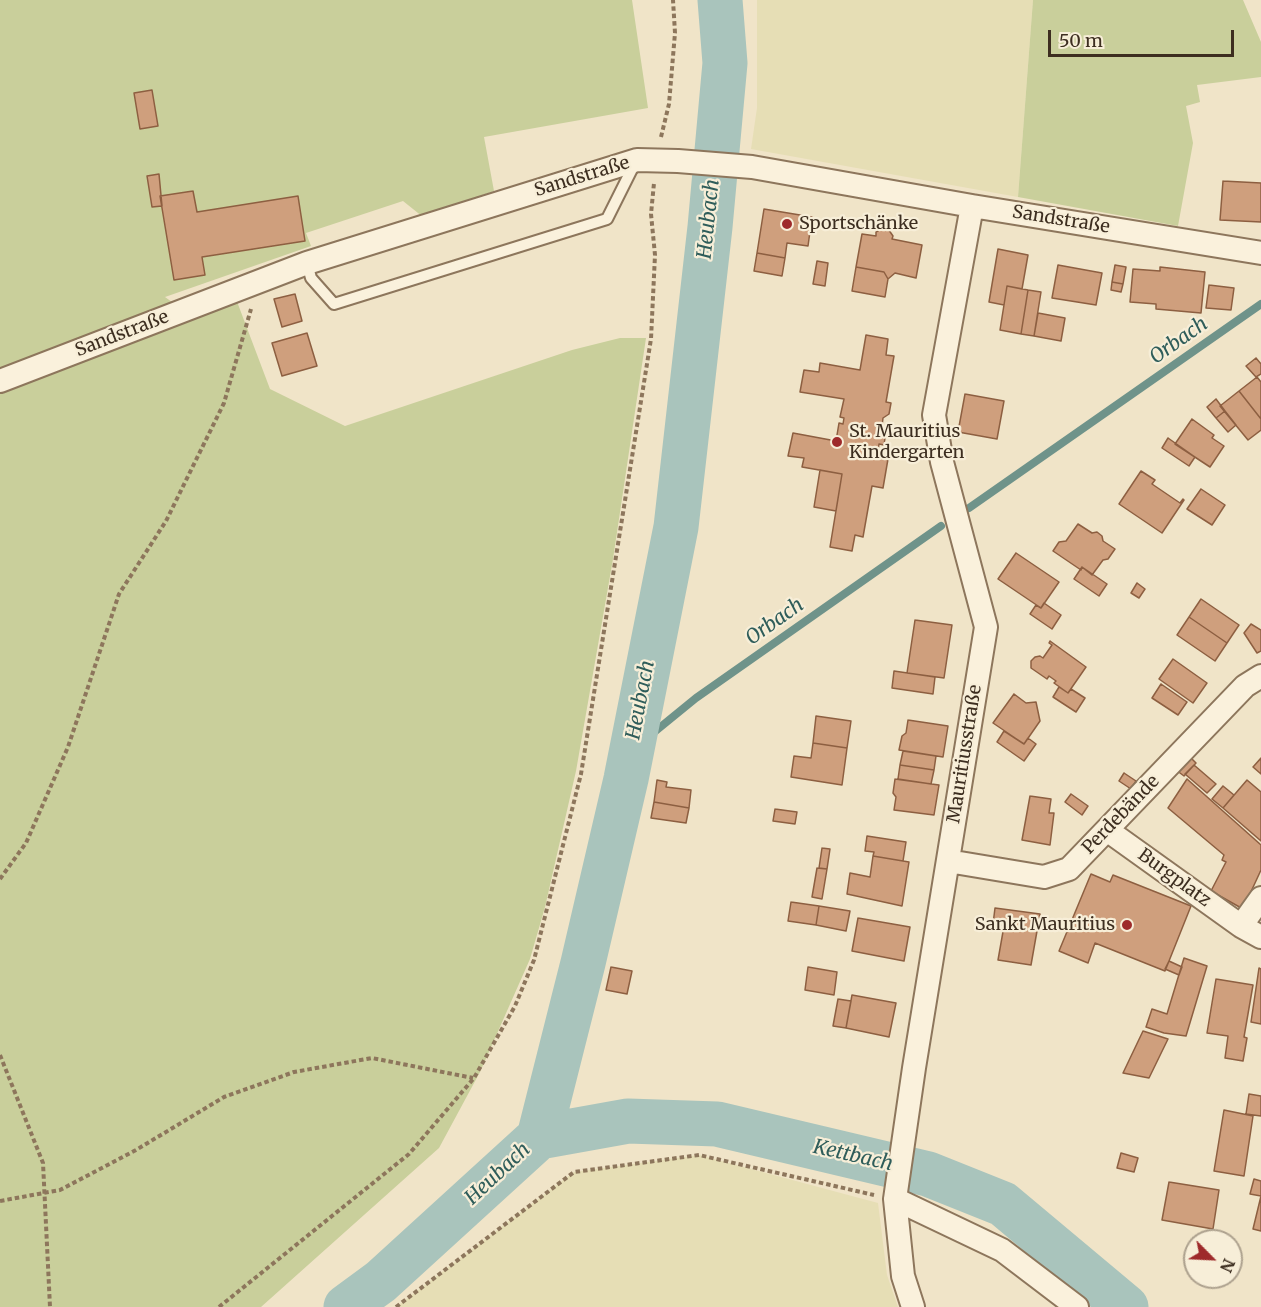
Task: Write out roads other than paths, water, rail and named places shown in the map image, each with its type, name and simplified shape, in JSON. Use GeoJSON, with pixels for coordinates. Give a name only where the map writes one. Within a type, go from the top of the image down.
{"type":"FeatureCollection","features":[{"type":"Feature","properties":{"kind":"street","name":"Sandstraße"},"geometry":{"type":"LineString","coordinates":[[0,381],[307,263],[646,160],[752,167],[972,206],[1261,253]]}},
{"type":"Feature","properties":{"kind":"street","name":"Mauritiusstraße"},"geometry":{"type":"LineString","coordinates":[[913,1307],[903,1276],[897,1192],[914,1068],[986,627],[942,462],[934,415],[972,206]]}},
{"type":"Feature","properties":{"kind":"street","name":"Perdebände"},"geometry":{"type":"LineString","coordinates":[[948,861],[1044,877],[1069,869],[1245,686],[1261,676]]}},
{"type":"Feature","properties":{"kind":"street","name":"Burgplatz"},"geometry":{"type":"LineString","coordinates":[[1107,830],[1241,926],[1261,937]]}},
{"type":"Feature","properties":{"kind":"street"},"geometry":{"type":"LineString","coordinates":[[1241,926],[1261,898]]}},
{"type":"Feature","properties":{"kind":"street"},"geometry":{"type":"LineString","coordinates":[[897,1192],[1002,1250],[1077,1307]]}},
{"type":"Feature","properties":{"kind":"lane"},"geometry":{"type":"LineString","coordinates":[[307,263],[311,278],[334,304],[607,219],[646,160]]}},
{"type":"Feature","properties":{"kind":"waterway","name":"Heubach"},"geometry":{"type":"LineString","coordinates":[[346,1307],[380,1282],[539,1137],[626,779],[676,527],[710,227],[725,63],[720,0]]}},
{"type":"Feature","properties":{"kind":"waterway","name":"Orbach"},"geometry":{"type":"LineString","coordinates":[[969,508],[1261,304]]}},
{"type":"Feature","properties":{"kind":"waterway","name":"Orbach"},"geometry":{"type":"LineString","coordinates":[[631,751],[696,698],[941,526]]}},
{"type":"Feature","properties":{"kind":"waterway","name":"Kettbach"},"geometry":{"type":"LineString","coordinates":[[539,1137],[628,1121],[717,1124],[928,1174],[1003,1204],[1126,1307]]}},
{"type":"Feature","properties":{"kind":"place","name":"Sportschänke"},"geometry":{"type":"Point","coordinates":[787,224]}},
{"type":"Feature","properties":{"kind":"place","name":"St. Mauritius Kindergarten"},"geometry":{"type":"Point","coordinates":[837,442]}},
{"type":"Feature","properties":{"kind":"place","name":"Sankt Mauritius"},"geometry":{"type":"Point","coordinates":[1127,925]}}]}
